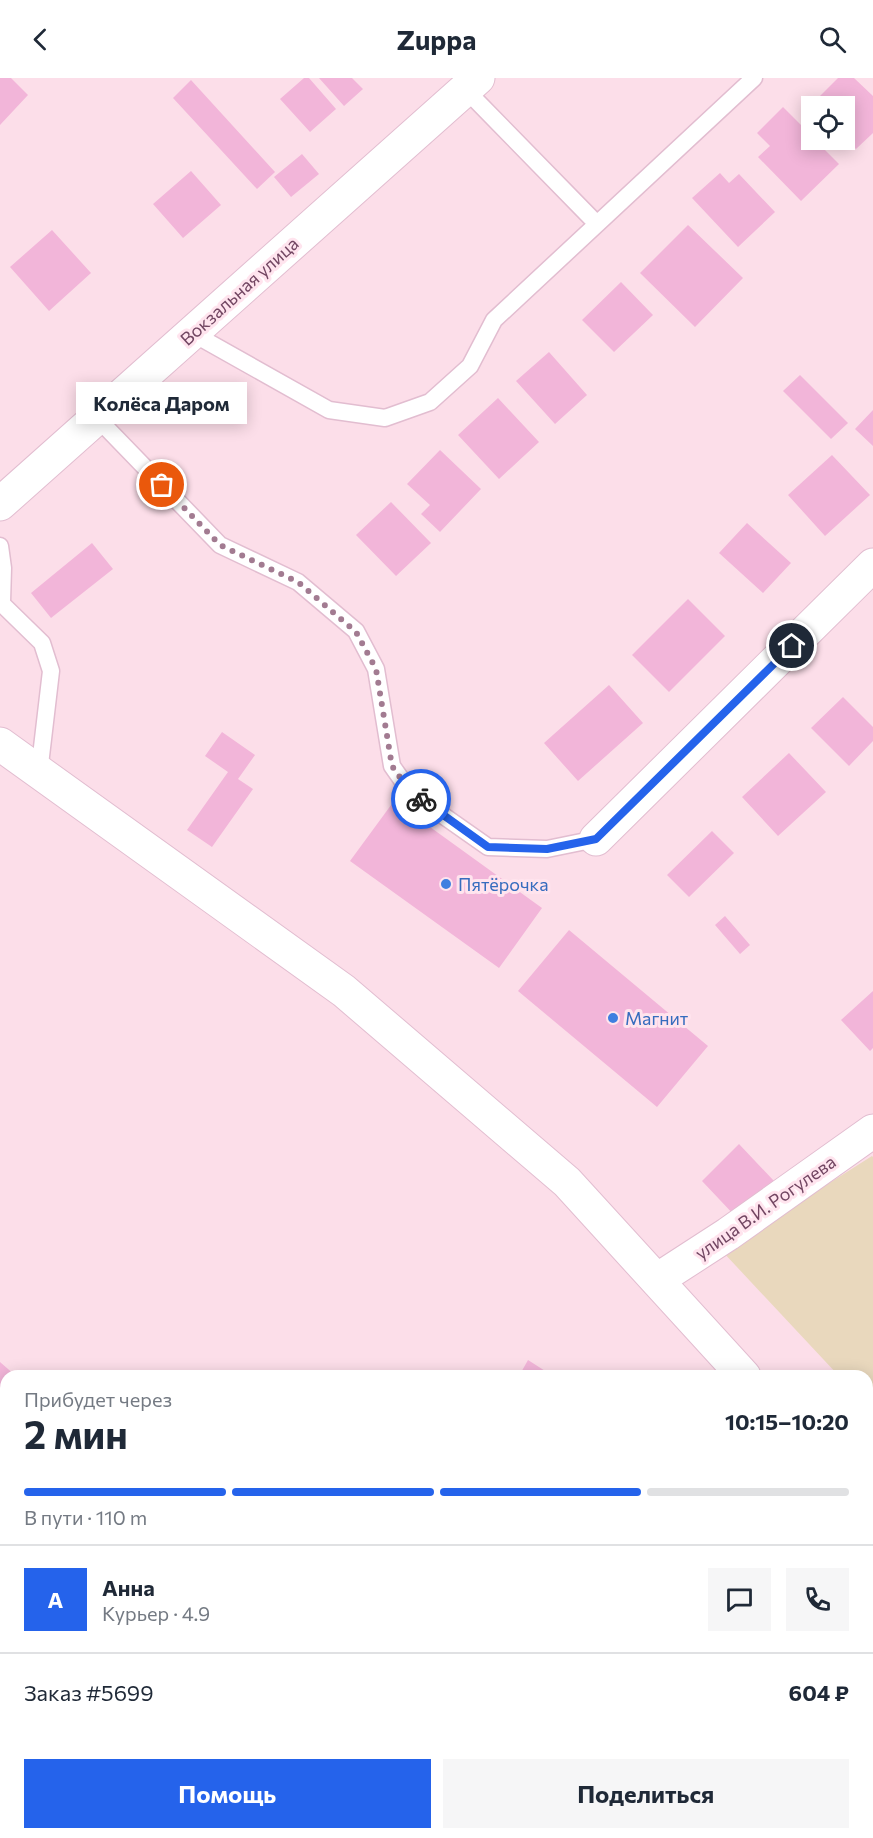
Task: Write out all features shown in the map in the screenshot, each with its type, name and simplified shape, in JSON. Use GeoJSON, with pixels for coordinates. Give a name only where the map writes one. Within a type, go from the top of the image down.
{"type":"FeatureCollection","features":[{"type":"Feature","properties":{"kind":"street","name":"Вокзальная улица"},"geometry":{"type":"LineString","coordinates":[[0,504],[472,84]]}},
{"type":"Feature","properties":{"kind":"street"},"geometry":{"type":"LineString","coordinates":[[596,839],[873,566]]}},
{"type":"Feature","properties":{"kind":"street"},"geometry":{"type":"LineString","coordinates":[[0,744],[344,991],[567,1182],[739,1370]]}},
{"type":"Feature","properties":{"kind":"street","name":"улица В.И. Рогулева"},"geometry":{"type":"LineString","coordinates":[[657,1280],[728,1234],[873,1131]]}},
{"type":"Feature","properties":{"kind":"lane"},"geometry":{"type":"LineString","coordinates":[[192,333],[329,410],[385,417],[430,402],[470,366],[494,320],[754,78]]}},
{"type":"Feature","properties":{"kind":"lane"},"geometry":{"type":"LineString","coordinates":[[472,84],[597,224]]}},
{"type":"Feature","properties":{"kind":"lane"},"geometry":{"type":"LineString","coordinates":[[97,417],[220,545],[298,582],[356,632],[376,669],[392,766],[411,793],[488,847],[547,849],[596,839]]}},
{"type":"Feature","properties":{"kind":"lane"},"geometry":{"type":"LineString","coordinates":[[0,546],[3,568],[1,602],[42,643],[51,671],[39,773]]}},
{"type":"Feature","properties":{"kind":"shaded area"},"geometry":{"type":"Polygon","coordinates":[[[872,1156],[873,1370],[833,1370],[722,1251],[872,1156]]]}},
{"type":"Feature","properties":{"kind":"building"},"geometry":{"type":"Polygon","coordinates":[[[0,78],[11,78],[28,95],[0,125],[0,78]]]}},
{"type":"Feature","properties":{"kind":"building"},"geometry":{"type":"Polygon","coordinates":[[[304,78],[309,78],[336,109],[310,132],[280,99],[304,78]]]}},
{"type":"Feature","properties":{"kind":"building"},"geometry":{"type":"Polygon","coordinates":[[[319,78],[352,78],[363,89],[344,106],[319,78]]]}},
{"type":"Feature","properties":{"kind":"building"},"geometry":{"type":"Polygon","coordinates":[[[838,78],[854,78],[873,96],[873,133],[856,149],[855,96],[820,96],[838,78]]]}},
{"type":"Feature","properties":{"kind":"building"},"geometry":{"type":"Polygon","coordinates":[[[191,80],[275,172],[257,189],[173,98],[191,80]]]}},
{"type":"Feature","properties":{"kind":"building"},"geometry":{"type":"Polygon","coordinates":[[[783,107],[801,125],[801,150],[825,150],[839,164],[801,201],[758,157],[770,146],[757,133],[783,107]]]}},
{"type":"Feature","properties":{"kind":"building"},"geometry":{"type":"Polygon","coordinates":[[[302,154],[319,174],[291,197],[274,177],[302,154]]]}},
{"type":"Feature","properties":{"kind":"building"},"geometry":{"type":"Polygon","coordinates":[[[191,171],[221,205],[183,238],[153,204],[191,171]]]}},
{"type":"Feature","properties":{"kind":"building"},"geometry":{"type":"Polygon","coordinates":[[[720,173],[729,183],[739,174],[775,212],[738,247],[692,198],[720,173]]]}},
{"type":"Feature","properties":{"kind":"building"},"geometry":{"type":"Polygon","coordinates":[[[688,225],[743,278],[695,327],[640,273],[688,225]]]}},
{"type":"Feature","properties":{"kind":"building"},"geometry":{"type":"Polygon","coordinates":[[[52,230],[91,273],[49,311],[10,267],[52,230]]]}},
{"type":"Feature","properties":{"kind":"building"},"geometry":{"type":"Polygon","coordinates":[[[621,282],[653,315],[614,352],[582,320],[621,282]]]}},
{"type":"Feature","properties":{"kind":"building"},"geometry":{"type":"Polygon","coordinates":[[[549,352],[587,395],[555,424],[516,381],[549,352]]]}},
{"type":"Feature","properties":{"kind":"building"},"geometry":{"type":"Polygon","coordinates":[[[800,375],[848,423],[831,439],[783,391],[800,375]]]}},
{"type":"Feature","properties":{"kind":"building"},"geometry":{"type":"Polygon","coordinates":[[[498,398],[539,442],[499,479],[458,435],[498,398]]]}},
{"type":"Feature","properties":{"kind":"building"},"geometry":{"type":"Polygon","coordinates":[[[873,410],[873,446],[855,429],[873,410]]]}},
{"type":"Feature","properties":{"kind":"building"},"geometry":{"type":"Polygon","coordinates":[[[440,450],[481,489],[440,532],[421,514],[430,505],[407,484],[440,450]]]}},
{"type":"Feature","properties":{"kind":"building"},"geometry":{"type":"Polygon","coordinates":[[[832,455],[870,495],[825,536],[788,495],[832,455]]]}},
{"type":"Feature","properties":{"kind":"building"},"geometry":{"type":"Polygon","coordinates":[[[391,502],[431,543],[396,576],[356,535],[391,502]]]}},
{"type":"Feature","properties":{"kind":"building"},"geometry":{"type":"Polygon","coordinates":[[[747,523],[791,563],[763,593],[719,553],[747,523]]]}},
{"type":"Feature","properties":{"kind":"building"},"geometry":{"type":"Polygon","coordinates":[[[92,543],[113,569],[51,618],[31,593],[92,543]]]}},
{"type":"Feature","properties":{"kind":"building"},"geometry":{"type":"Polygon","coordinates":[[[688,599],[725,636],[669,692],[632,655],[688,599]]]}},
{"type":"Feature","properties":{"kind":"building"},"geometry":{"type":"Polygon","coordinates":[[[609,685],[643,723],[578,781],[544,743],[609,685]]]}},
{"type":"Feature","properties":{"kind":"building"},"geometry":{"type":"Polygon","coordinates":[[[843,697],[873,727],[873,741],[849,766],[811,728],[843,697]]]}},
{"type":"Feature","properties":{"kind":"building"},"geometry":{"type":"Polygon","coordinates":[[[222,732],[255,755],[238,779],[253,789],[212,847],[187,830],[228,772],[205,756],[222,732]]]}},
{"type":"Feature","properties":{"kind":"building"},"geometry":{"type":"Polygon","coordinates":[[[789,753],[826,792],[778,836],[742,797],[789,753]]]}},
{"type":"Feature","properties":{"kind":"building","name":"Пятёрочка"},"geometry":{"type":"Polygon","coordinates":[[[394,801],[542,908],[499,968],[350,861],[394,801]]]}},
{"type":"Feature","properties":{"kind":"building"},"geometry":{"type":"Polygon","coordinates":[[[712,831],[734,853],[689,897],[667,875],[712,831]]]}},
{"type":"Feature","properties":{"kind":"building"},"geometry":{"type":"Polygon","coordinates":[[[725,916],[750,945],[740,954],[715,925],[725,916]]]}},
{"type":"Feature","properties":{"kind":"building","name":"Магнит"},"geometry":{"type":"Polygon","coordinates":[[[569,930],[708,1046],[657,1107],[518,991],[569,930]]]}},
{"type":"Feature","properties":{"kind":"building"},"geometry":{"type":"Polygon","coordinates":[[[873,991],[873,1048],[870,1051],[841,1020],[873,991]]]}},
{"type":"Feature","properties":{"kind":"building"},"geometry":{"type":"Polygon","coordinates":[[[739,1144],[774,1181],[736,1217],[702,1181],[739,1144]]]}},
{"type":"Feature","properties":{"kind":"building"},"geometry":{"type":"Polygon","coordinates":[[[528,1360],[544,1370],[522,1370],[528,1360]]]}},
{"type":"Feature","properties":{"kind":"building"},"geometry":{"type":"Polygon","coordinates":[[[0,1362],[9,1370],[0,1370],[0,1362]]]}},
{"type":"Feature","properties":{"kind":"way so far"},"geometry":{"type":"LineString","coordinates":[[162,485],[220,545],[298,582],[356,632],[376,669],[392,766],[411,793],[421,799]]}},
{"type":"Feature","properties":{"kind":"place","name":"Колёса Даром"},"geometry":{"type":"Point","coordinates":[162,485]}},
{"type":"Feature","properties":{"kind":"place","name":"Пятёрочка"},"geometry":{"type":"Point","coordinates":[446,884]}},
{"type":"Feature","properties":{"kind":"place","name":"Магнит"},"geometry":{"type":"Point","coordinates":[613,1018]}},
{"type":"Feature","properties":{"kind":"route"},"geometry":{"type":"LineString","coordinates":[[421,799],[488,847],[547,849],[596,839],[792,646]]}}]}
